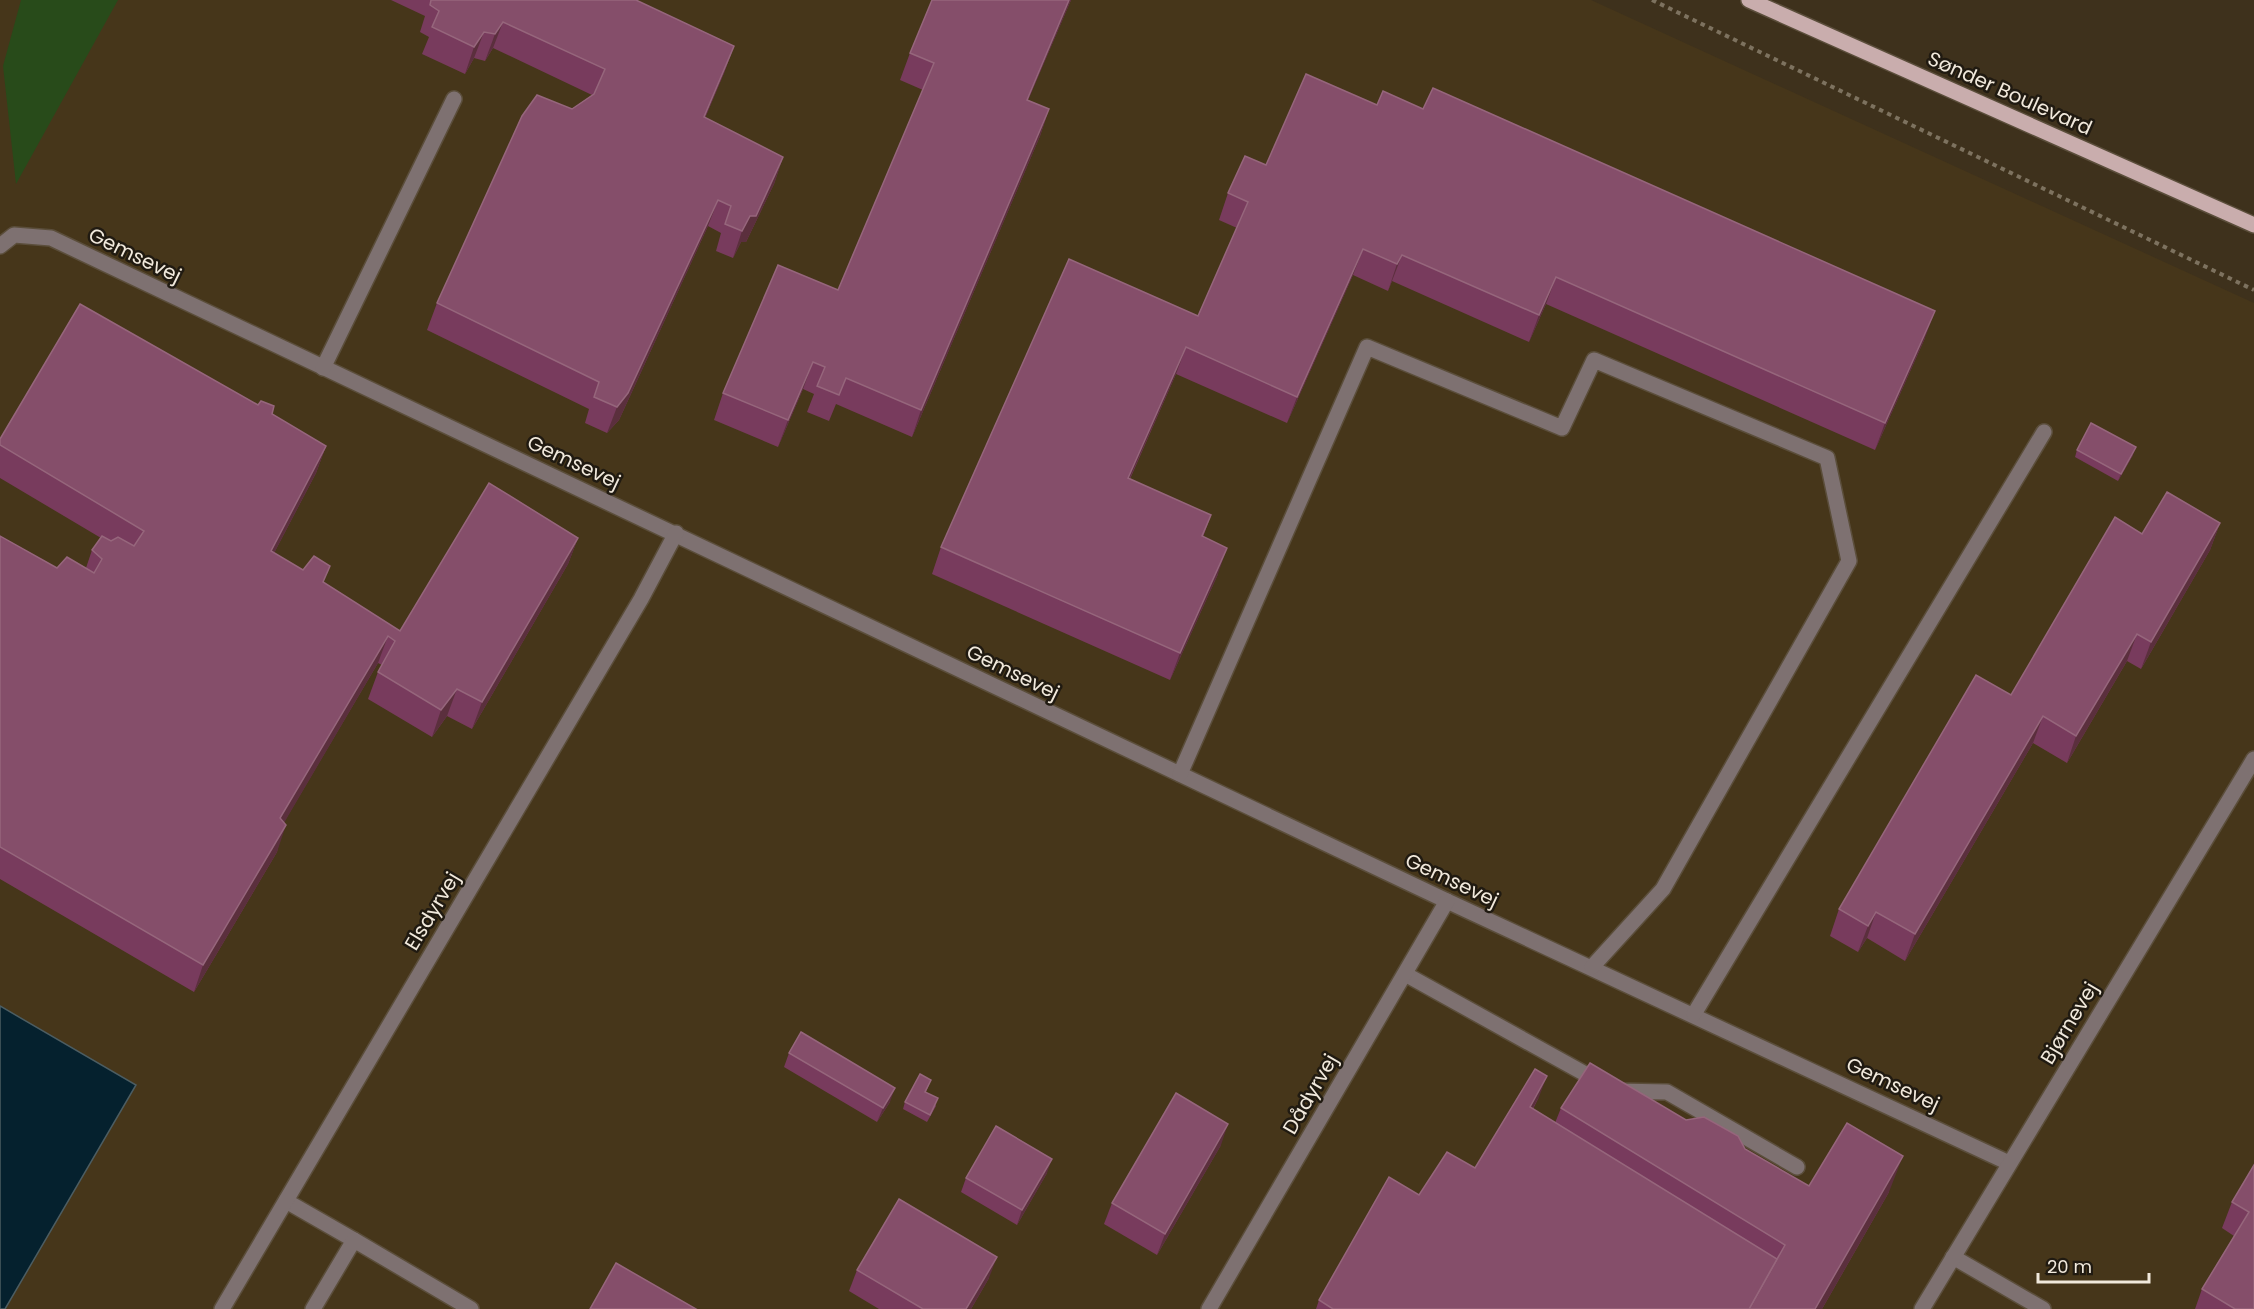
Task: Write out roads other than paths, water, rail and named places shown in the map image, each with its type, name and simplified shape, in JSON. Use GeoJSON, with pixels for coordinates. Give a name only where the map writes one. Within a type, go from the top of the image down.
{"type":"FeatureCollection","features":[{"type":"Feature","properties":{"kind":"main road","name":"Sønder Boulevard"},"geometry":{"type":"LineString","coordinates":[[1749,0],[2254,225]]}},
{"type":"Feature","properties":{"kind":"street"},"geometry":{"type":"LineString","coordinates":[[323,368],[454,99]]}},
{"type":"Feature","properties":{"kind":"street","name":"Gemsevej"},"geometry":{"type":"LineString","coordinates":[[0,246],[14,236],[51,238],[1447,901],[2009,1162]]}},
{"type":"Feature","properties":{"kind":"street"},"geometry":{"type":"LineString","coordinates":[[1180,774],[1367,347],[1562,428],[1594,360],[1827,458],[1848,561],[1663,889],[1592,967]]}},
{"type":"Feature","properties":{"kind":"street"},"geometry":{"type":"LineString","coordinates":[[1694,1014],[2044,432]]}},
{"type":"Feature","properties":{"kind":"street","name":"Elsdyrvej"},"geometry":{"type":"LineString","coordinates":[[222,1309],[641,599],[676,533]]}},
{"type":"Feature","properties":{"kind":"street","name":"Bjørnevej"},"geometry":{"type":"LineString","coordinates":[[1922,1309],[2254,759]]}},
{"type":"Feature","properties":{"kind":"street","name":"Dådyrvej"},"geometry":{"type":"LineString","coordinates":[[1209,1309],[1447,901]]}},
{"type":"Feature","properties":{"kind":"street"},"geometry":{"type":"LineString","coordinates":[[1405,974],[1616,1091],[1667,1092],[1797,1167]]}},
{"type":"Feature","properties":{"kind":"street"},"geometry":{"type":"LineString","coordinates":[[286,1201],[471,1309]]}},
{"type":"Feature","properties":{"kind":"street"},"geometry":{"type":"LineString","coordinates":[[313,1309],[354,1240]]}},
{"type":"Feature","properties":{"kind":"street"},"geometry":{"type":"LineString","coordinates":[[1953,1257],[2043,1309]]}},
{"type":"Feature","properties":{"kind":"water"},"geometry":{"type":"Polygon","coordinates":[[[0,1006],[136,1085],[5,1309],[0,1309],[0,1006]]]}}]}
